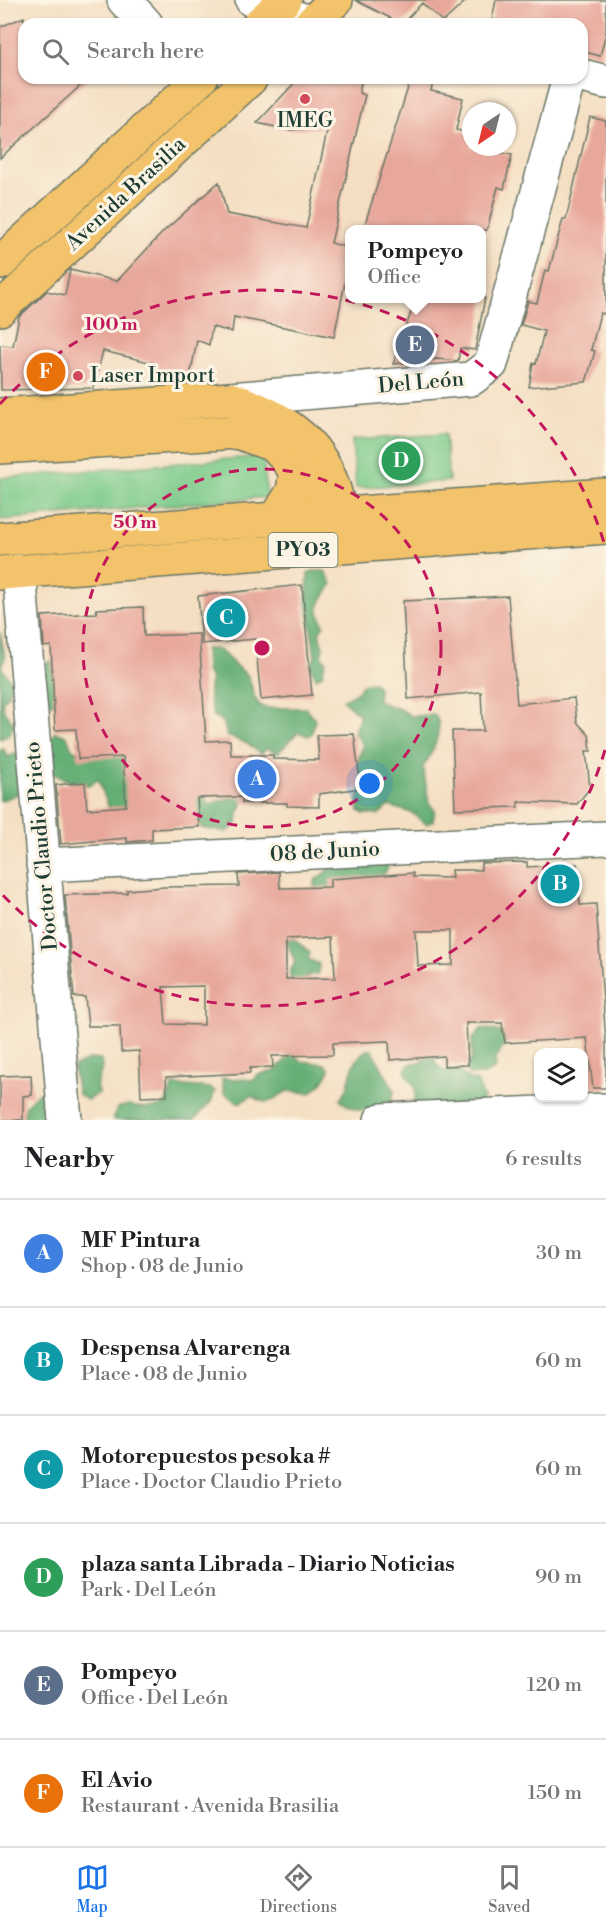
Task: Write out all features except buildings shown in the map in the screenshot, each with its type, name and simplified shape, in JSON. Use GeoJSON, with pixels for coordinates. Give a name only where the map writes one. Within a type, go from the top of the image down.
{"type":"FeatureCollection","features":[{"type":"Feature","properties":{"kind":"main road"},"geometry":{"type":"LineString","coordinates":[[318,18],[336,0]]}},
{"type":"Feature","properties":{"kind":"main road","name":"Avenida Brasilia"},"geometry":{"type":"LineString","coordinates":[[0,263],[193,84]]}},
{"type":"Feature","properties":{"kind":"main road","name":"Avenida Brasilia"},"geometry":{"type":"LineString","coordinates":[[0,309],[244,84]]}},
{"type":"Feature","properties":{"kind":"main road"},"geometry":{"type":"LineString","coordinates":[[0,415],[230,399],[269,413],[298,432],[320,459],[333,485],[341,514],[343,547]]}},
{"type":"Feature","properties":{"kind":"main road"},"geometry":{"type":"LineString","coordinates":[[0,447],[238,432],[276,446],[296,471],[307,500],[311,549]]}},
{"type":"Feature","properties":{"kind":"main road"},"geometry":{"type":"LineString","coordinates":[[276,519],[293,491],[296,471]]}},
{"type":"Feature","properties":{"kind":"main road","name":"PY03"},"geometry":{"type":"LineString","coordinates":[[0,540],[606,495]]}},
{"type":"Feature","properties":{"kind":"main road","name":"PY03"},"geometry":{"type":"LineString","coordinates":[[9,572],[606,527]]}},
{"type":"Feature","properties":{"kind":"street"},"geometry":{"type":"LineString","coordinates":[[124,0],[140,18]]}},
{"type":"Feature","properties":{"kind":"street"},"geometry":{"type":"LineString","coordinates":[[267,9],[294,18]]}},
{"type":"Feature","properties":{"kind":"street"},"geometry":{"type":"LineString","coordinates":[[588,78],[606,82]]}},
{"type":"Feature","properties":{"kind":"street","name":"Del León"},"geometry":{"type":"LineString","coordinates":[[230,399],[471,379],[482,373],[491,364],[567,84]]}},
{"type":"Feature","properties":{"kind":"street","name":"Doctor Claudio Prieto"},"geometry":{"type":"LineString","coordinates":[[9,572],[43,865],[65,1120]]}},
{"type":"Feature","properties":{"kind":"street","name":"08 de Junio"},"geometry":{"type":"LineString","coordinates":[[43,865],[606,838]]}},
{"type":"Feature","properties":{"kind":"street"},"geometry":{"type":"LineString","coordinates":[[381,1120],[606,1110]]}},
{"type":"Feature","properties":{"kind":"green space"},"geometry":{"type":"Polygon","coordinates":[[[445,434],[449,481],[356,488],[352,440],[445,434]]]}},
{"type":"Feature","properties":{"kind":"green space"},"geometry":{"type":"Polygon","coordinates":[[[263,456],[267,497],[0,520],[0,478],[263,456]]]}},
{"type":"Feature","properties":{"kind":"green space"},"geometry":{"type":"Polygon","coordinates":[[[325,571],[332,584],[319,607],[324,625],[319,632],[323,648],[321,656],[326,661],[322,675],[316,678],[310,666],[315,657],[307,601],[308,573],[325,571]]]}},
{"type":"Feature","properties":{"kind":"green space"},"geometry":{"type":"Polygon","coordinates":[[[0,632],[5,658],[1,667],[12,682],[8,695],[2,702],[4,711],[14,724],[9,735],[0,739],[0,632]]]}},
{"type":"Feature","properties":{"kind":"green space"},"geometry":{"type":"Polygon","coordinates":[[[205,649],[216,649],[246,674],[257,701],[264,708],[306,708],[315,720],[312,733],[308,736],[298,732],[278,753],[266,748],[261,754],[248,744],[227,736],[221,721],[213,716],[209,693],[211,679],[206,671],[205,649]]]}},
{"type":"Feature","properties":{"kind":"green space"},"geometry":{"type":"Polygon","coordinates":[[[52,661],[66,668],[68,703],[47,704],[41,666],[52,661]]]}},
{"type":"Feature","properties":{"kind":"green space"},"geometry":{"type":"Polygon","coordinates":[[[374,682],[379,690],[378,700],[382,703],[403,710],[410,716],[435,715],[438,720],[436,741],[423,767],[429,803],[435,811],[433,821],[426,824],[412,813],[389,806],[378,815],[364,814],[359,811],[361,787],[358,766],[363,745],[354,732],[360,715],[343,700],[358,691],[363,684],[374,682]]]}},
{"type":"Feature","properties":{"kind":"green space"},"geometry":{"type":"Polygon","coordinates":[[[55,732],[67,736],[72,749],[78,752],[122,749],[132,809],[110,811],[98,779],[90,786],[77,781],[71,782],[51,773],[45,752],[55,732]]]}},
{"type":"Feature","properties":{"kind":"green space"},"geometry":{"type":"Polygon","coordinates":[[[4,749],[7,757],[19,752],[24,786],[18,794],[0,801],[0,750],[4,749]]]}},
{"type":"Feature","properties":{"kind":"green space"},"geometry":{"type":"Polygon","coordinates":[[[202,792],[207,804],[247,794],[238,813],[237,824],[227,832],[201,828],[196,812],[197,794],[202,792]]]}},
{"type":"Feature","properties":{"kind":"green space"},"geometry":{"type":"Polygon","coordinates":[[[388,855],[388,868],[380,880],[313,890],[316,879],[326,873],[332,861],[388,855]]]}},
{"type":"Feature","properties":{"kind":"green space"},"geometry":{"type":"Polygon","coordinates":[[[292,938],[310,952],[308,959],[319,964],[318,974],[308,975],[306,981],[290,980],[290,972],[295,962],[286,939],[292,938]]]}},
{"type":"Feature","properties":{"kind":"green space"},"geometry":{"type":"Polygon","coordinates":[[[482,1028],[501,1032],[505,1043],[495,1061],[496,1067],[485,1075],[469,1075],[467,1069],[472,1058],[472,1039],[482,1028]]]}},
{"type":"Feature","properties":{"kind":"green space"},"geometry":{"type":"Polygon","coordinates":[[[366,1050],[372,1050],[394,1090],[392,1099],[380,1110],[363,1111],[340,1100],[347,1088],[355,1062],[366,1050]]]}},
{"type":"Feature","properties":{"kind":"green space"},"geometry":{"type":"Polygon","coordinates":[[[293,1053],[301,1061],[325,1064],[330,1070],[321,1084],[310,1093],[287,1091],[271,1101],[264,1102],[251,1096],[239,1103],[224,1093],[222,1078],[254,1080],[258,1075],[274,1071],[293,1053]]]}},
{"type":"Feature","properties":{"kind":"green space"},"geometry":{"type":"Polygon","coordinates":[[[423,1055],[434,1056],[436,1064],[444,1071],[458,1070],[470,1080],[477,1081],[484,1098],[474,1108],[415,1103],[415,1087],[405,1071],[410,1064],[424,1061],[423,1055]]]}},
{"type":"Feature","properties":{"kind":"green space"},"geometry":{"type":"Polygon","coordinates":[[[90,1059],[101,1060],[102,1068],[96,1088],[99,1093],[87,1100],[78,1094],[73,1067],[90,1059]]]}},
{"type":"Feature","properties":{"kind":"green space"},"geometry":{"type":"Polygon","coordinates":[[[173,1085],[210,1088],[215,1091],[211,1102],[194,1120],[113,1120],[117,1108],[129,1105],[147,1108],[161,1106],[167,1100],[173,1085]]]}},
{"type":"Feature","properties":{"kind":"green space"},"geometry":{"type":"Polygon","coordinates":[[[39,1092],[47,1097],[50,1107],[46,1116],[49,1120],[24,1120],[25,1106],[39,1092]]]}},
{"type":"Feature","properties":{"kind":"place","name":"IMEG"},"geometry":{"type":"Point","coordinates":[305,99]}},
{"type":"Feature","properties":{"kind":"place","name":"Pompeyo"},"geometry":{"type":"Point","coordinates":[415,345]}},
{"type":"Feature","properties":{"kind":"place","name":"El Avio"},"geometry":{"type":"Point","coordinates":[46,372]}},
{"type":"Feature","properties":{"kind":"place","name":"Laser Import"},"geometry":{"type":"Point","coordinates":[78,376]}},
{"type":"Feature","properties":{"kind":"place","name":"plaza santa Librada - Diario Noticias"},"geometry":{"type":"Point","coordinates":[401,461]}},
{"type":"Feature","properties":{"kind":"place","name":"Motorepuestos pesoka #"},"geometry":{"type":"Point","coordinates":[226,618]}},
{"type":"Feature","properties":{"kind":"place","name":"MF Pintura"},"geometry":{"type":"Point","coordinates":[257,779]}},
{"type":"Feature","properties":{"kind":"place","name":"Despensa Alvarenga"},"geometry":{"type":"Point","coordinates":[560,884]}}]}
